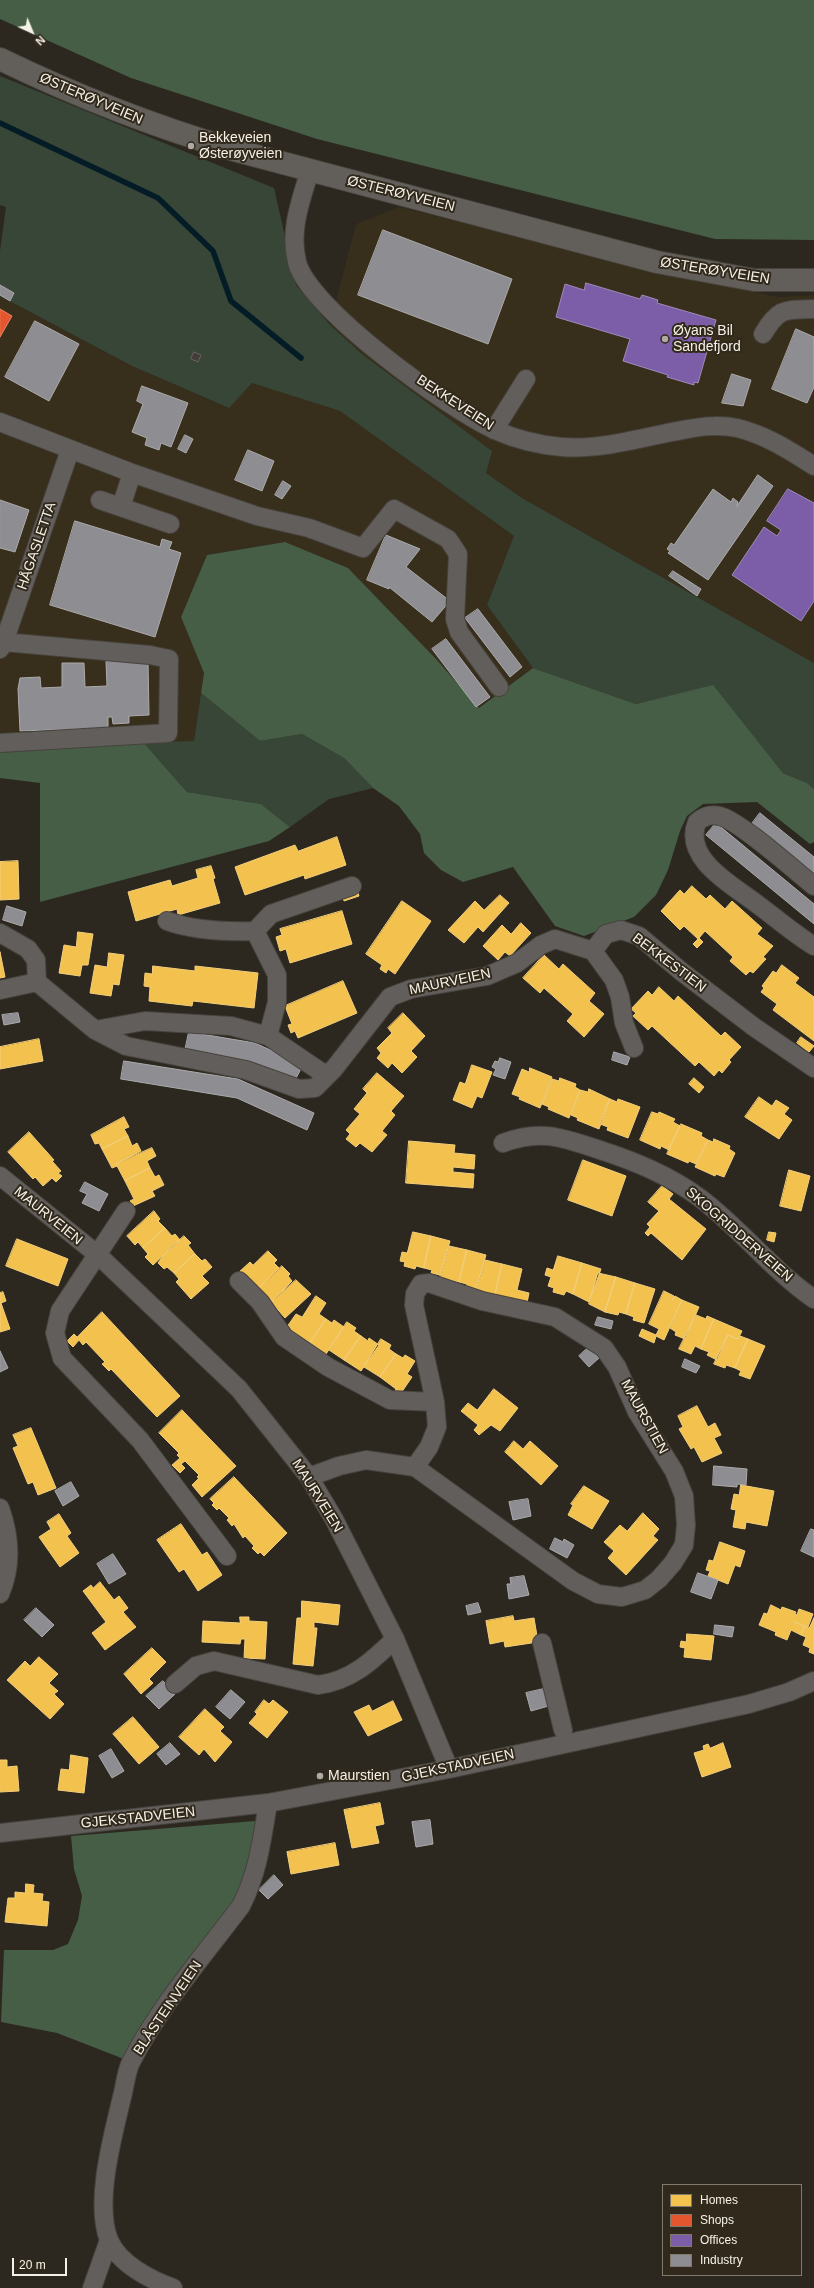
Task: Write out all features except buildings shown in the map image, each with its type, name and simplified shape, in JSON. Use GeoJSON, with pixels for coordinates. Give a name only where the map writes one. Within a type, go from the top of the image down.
{"type":"FeatureCollection","features":[{"type":"Feature","properties":{"kind":"main road","name":"ØSTERØYVEIEN"},"geometry":{"type":"LineString","coordinates":[[0,59],[68,92],[174,133],[310,170],[657,262],[754,280],[814,280]]}},
{"type":"Feature","properties":{"kind":"street","name":"BEKKEVEIEN"},"geometry":{"type":"LineString","coordinates":[[310,170],[296,215],[294,238],[297,262],[304,280],[322,302],[369,344],[446,401],[494,430],[530,442],[562,447],[608,445],[703,426],[736,428],[778,442],[814,466]]}},
{"type":"Feature","properties":{"kind":"street"},"geometry":{"type":"LineString","coordinates":[[763,334],[772,319],[785,310],[814,309]]}},
{"type":"Feature","properties":{"kind":"street"},"geometry":{"type":"LineString","coordinates":[[494,430],[526,379]]}},
{"type":"Feature","properties":{"kind":"street"},"geometry":{"type":"LineString","coordinates":[[0,422],[132,473],[257,516],[308,528],[363,548],[394,509],[448,539],[458,554],[455,619],[459,632],[499,687]]}},
{"type":"Feature","properties":{"kind":"street","name":"HÅGASLETTA"},"geometry":{"type":"LineString","coordinates":[[2,646],[70,450]]}},
{"type":"Feature","properties":{"kind":"street"},"geometry":{"type":"LineString","coordinates":[[121,507],[132,473]]}},
{"type":"Feature","properties":{"kind":"street"},"geometry":{"type":"LineString","coordinates":[[100,500],[170,524]]}},
{"type":"Feature","properties":{"kind":"street"},"geometry":{"type":"LineString","coordinates":[[0,740],[0,743],[168,733],[169,659],[150,655],[2,646]]}},
{"type":"Feature","properties":{"kind":"street"},"geometry":{"type":"LineString","coordinates":[[814,886],[748,833],[721,816],[710,815],[697,822],[694,837],[699,852],[712,870],[728,885],[814,946]]}},
{"type":"Feature","properties":{"kind":"street"},"geometry":{"type":"LineString","coordinates":[[167,921],[184,927],[238,932],[255,931],[271,914],[352,886]]}},
{"type":"Feature","properties":{"kind":"street","name":"BEKKESTIEN"},"geometry":{"type":"LineString","coordinates":[[593,951],[606,934],[621,930],[639,936],[682,972],[748,1022],[814,1068]]}},
{"type":"Feature","properties":{"kind":"street"},"geometry":{"type":"LineString","coordinates":[[255,931],[277,975],[277,1002],[268,1036]]}},
{"type":"Feature","properties":{"kind":"street"},"geometry":{"type":"LineString","coordinates":[[0,933],[28,949],[36,960],[37,982],[0,990]]}},
{"type":"Feature","properties":{"kind":"street","name":"MAURVEIEN"},"geometry":{"type":"LineString","coordinates":[[37,982],[95,1030],[126,1046],[246,1070],[299,1089],[315,1088],[333,1070],[390,997],[410,989],[487,976],[517,963],[541,945],[555,939],[593,951]]}},
{"type":"Feature","properties":{"kind":"street"},"geometry":{"type":"LineString","coordinates":[[593,951],[614,980],[620,997],[624,1023],[634,1048]]}},
{"type":"Feature","properties":{"kind":"street"},"geometry":{"type":"LineString","coordinates":[[95,1030],[145,1021],[230,1026],[268,1036],[321,1072],[327,1073],[333,1070]]}},
{"type":"Feature","properties":{"kind":"street","name":"SKOGRIDDERVEIEN"},"geometry":{"type":"LineString","coordinates":[[503,1143],[526,1135],[558,1137],[632,1161],[661,1173],[705,1202],[767,1260],[814,1299]]}},
{"type":"Feature","properties":{"kind":"street","name":"MAURVEIEN"},"geometry":{"type":"LineString","coordinates":[[2,1184],[98,1255],[239,1389],[309,1477],[334,1519],[395,1639],[449,1769]]}},
{"type":"Feature","properties":{"kind":"street"},"geometry":{"type":"LineString","coordinates":[[126,1211],[60,1311],[55,1333],[62,1358],[140,1440],[227,1556]]}},
{"type":"Feature","properties":{"kind":"street"},"geometry":{"type":"LineString","coordinates":[[239,1281],[260,1302],[284,1336],[328,1367],[390,1400],[435,1402]]}},
{"type":"Feature","properties":{"kind":"street","name":"MAURSTIEN"},"geometry":{"type":"LineString","coordinates":[[309,1477],[339,1466],[366,1460],[415,1468],[573,1581],[598,1594],[622,1598],[645,1590],[659,1579],[673,1563],[684,1545],[686,1525],[684,1496],[674,1471],[638,1412],[617,1367],[604,1348],[555,1317],[482,1301],[429,1283],[421,1284],[414,1294],[414,1305],[435,1402],[436,1427],[429,1447],[415,1468]]}},
{"type":"Feature","properties":{"kind":"street"},"geometry":{"type":"LineString","coordinates":[[0,1508],[9,1552],[7,1578],[0,1594]]}},
{"type":"Feature","properties":{"kind":"street"},"geometry":{"type":"LineString","coordinates":[[175,1684],[196,1666],[214,1661],[318,1685],[335,1683],[371,1662],[395,1639]]}},
{"type":"Feature","properties":{"kind":"street"},"geometry":{"type":"LineString","coordinates":[[542,1643],[563,1730]]}},
{"type":"Feature","properties":{"kind":"street","name":"GJEKSTADVEIEN"},"geometry":{"type":"LineString","coordinates":[[0,1833],[268,1803],[449,1769],[749,1704],[789,1692],[814,1681]]}},
{"type":"Feature","properties":{"kind":"street","name":"BLÅSTEINVEIEN"},"geometry":{"type":"LineString","coordinates":[[174,2288],[132,2266],[120,2256],[109,2240],[103,2208],[110,2146],[131,2063],[160,2016],[241,1906],[251,1886],[258,1866],[268,1803]]}},
{"type":"Feature","properties":{"kind":"street"},"geometry":{"type":"LineString","coordinates":[[92,2288],[109,2240]]}},
{"type":"Feature","properties":{"kind":"shaded area"},"geometry":{"type":"Polygon","coordinates":[[[399,207],[688,278],[778,297],[814,295],[814,663],[522,498],[486,473],[330,325],[356,224],[399,207]]]}},
{"type":"Feature","properties":{"kind":"shaded area"},"geometry":{"type":"Polygon","coordinates":[[[0,296],[132,366],[228,408],[252,383],[340,411],[515,537],[487,605],[533,668],[479,708],[437,660],[348,568],[285,542],[207,555],[181,617],[204,673],[194,741],[0,746],[0,296]]]}},
{"type":"Feature","properties":{"kind":"green space"},"geometry":{"type":"Polygon","coordinates":[[[0,0],[814,0],[814,240],[715,239],[317,139],[131,78],[0,19],[0,0]]]}},
{"type":"Feature","properties":{"kind":"green space"},"geometry":{"type":"Polygon","coordinates":[[[0,76],[274,188],[296,285],[330,325],[363,355],[492,451],[486,473],[522,498],[814,663],[814,789],[807,783],[783,773],[713,686],[636,704],[533,668],[487,605],[514,536],[340,411],[252,383],[229,408],[132,366],[0,296],[0,251],[6,207],[0,205],[0,76]]]}},
{"type":"Feature","properties":{"kind":"green space"},"geometry":{"type":"Polygon","coordinates":[[[285,542],[348,568],[437,660],[479,708],[533,668],[636,704],[713,685],[783,773],[807,783],[814,789],[814,842],[810,844],[757,802],[703,804],[687,816],[680,831],[668,870],[656,895],[634,917],[584,936],[555,926],[513,867],[463,882],[441,870],[424,853],[420,834],[399,806],[373,788],[344,758],[302,734],[260,741],[201,693],[204,673],[181,617],[207,555],[285,542]]]}},
{"type":"Feature","properties":{"kind":"green space"},"geometry":{"type":"Polygon","coordinates":[[[201,693],[260,741],[302,734],[344,758],[373,788],[329,799],[290,827],[261,804],[187,792],[143,742],[194,741],[201,693]]]}},
{"type":"Feature","properties":{"kind":"green space"},"geometry":{"type":"Polygon","coordinates":[[[143,742],[187,792],[261,804],[290,827],[269,841],[40,902],[40,783],[0,778],[0,746],[143,742]]]}},
{"type":"Feature","properties":{"kind":"green space"},"geometry":{"type":"Polygon","coordinates":[[[255,1821],[254,1860],[240,1896],[124,2059],[57,2033],[1,2022],[4,1950],[53,1950],[68,1944],[78,1920],[82,1896],[74,1869],[71,1836],[255,1821]]]}},
{"type":"Feature","properties":{"kind":"waterway"},"geometry":{"type":"LineString","coordinates":[[0,123],[158,198],[213,251],[231,301],[301,358]]}},
{"type":"Feature","properties":{"kind":"place","name":"Bekkeveien Østerøyveien"},"geometry":{"type":"Point","coordinates":[191,146]}},
{"type":"Feature","properties":{"kind":"place","name":"Øyans Bil Sandefjord"},"geometry":{"type":"Point","coordinates":[665,339]}},
{"type":"Feature","properties":{"kind":"place","name":"Maurstien"},"geometry":{"type":"Point","coordinates":[320,1776]}}]}
